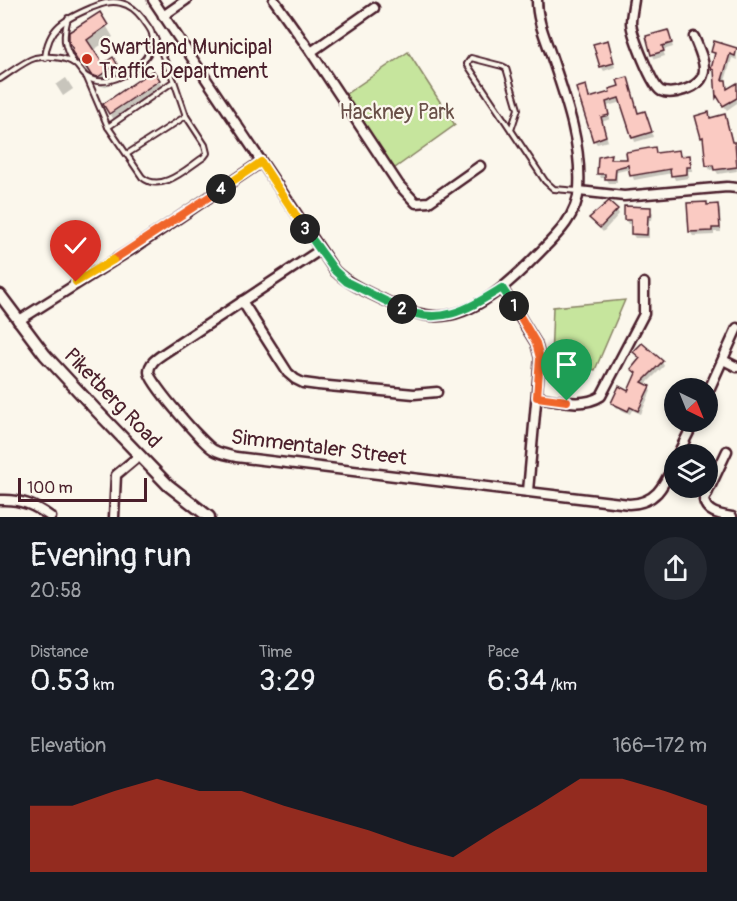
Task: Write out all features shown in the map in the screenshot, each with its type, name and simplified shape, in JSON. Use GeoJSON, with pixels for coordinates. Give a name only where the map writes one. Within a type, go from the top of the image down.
{"type":"FeatureCollection","features":[{"type":"Feature","properties":{"kind":"street"},"geometry":{"type":"LineString","coordinates":[[153,0],[335,271],[347,282],[407,311],[434,316],[451,315],[468,309],[502,288],[563,228],[573,211],[579,191],[580,156],[574,127],[540,25],[537,0]]}},
{"type":"Feature","properties":{"kind":"street"},"geometry":{"type":"LineString","coordinates":[[163,16],[186,0]]}},
{"type":"Feature","properties":{"kind":"street"},"geometry":{"type":"LineString","coordinates":[[274,0],[399,185],[416,202],[429,202],[480,166]]}},
{"type":"Feature","properties":{"kind":"street"},"geometry":{"type":"LineString","coordinates":[[634,0],[631,23],[635,38],[654,83],[660,90],[681,91],[696,85],[704,75],[704,62],[694,37]]}},
{"type":"Feature","properties":{"kind":"street"},"geometry":{"type":"LineString","coordinates":[[311,52],[374,8]]}},
{"type":"Feature","properties":{"kind":"street"},"geometry":{"type":"LineString","coordinates":[[18,321],[137,246],[261,162]]}},
{"type":"Feature","properties":{"kind":"street"},"geometry":{"type":"LineString","coordinates":[[579,191],[624,196],[703,188],[737,188]]}},
{"type":"Feature","properties":{"kind":"street","name":"Simmentaler Street"},"geometry":{"type":"LineString","coordinates":[[320,250],[156,358],[150,367],[150,377],[160,391],[213,450],[236,457],[528,490],[629,504],[649,500],[658,492],[664,481]]}},
{"type":"Feature","properties":{"kind":"street"},"geometry":{"type":"LineString","coordinates":[[537,397],[585,402],[600,396],[644,314],[644,283]]}},
{"type":"Feature","properties":{"kind":"street"},"geometry":{"type":"LineString","coordinates":[[502,288],[536,343],[540,358],[528,490]]}},
{"type":"Feature","properties":{"kind":"street","name":"Piketberg Road"},"geometry":{"type":"LineString","coordinates":[[0,295],[45,355],[168,485],[209,517]]}},
{"type":"Feature","properties":{"kind":"street"},"geometry":{"type":"LineString","coordinates":[[242,301],[288,373],[295,380],[318,385],[414,394],[437,392]]}},
{"type":"Feature","properties":{"kind":"street"},"geometry":{"type":"LineString","coordinates":[[715,378],[737,328]]}},
{"type":"Feature","properties":{"kind":"street"},"geometry":{"type":"LineString","coordinates":[[723,360],[737,367]]}},
{"type":"Feature","properties":{"kind":"street"},"geometry":{"type":"LineString","coordinates":[[727,451],[704,500],[709,509],[732,517]]}},
{"type":"Feature","properties":{"kind":"street"},"geometry":{"type":"LineString","coordinates":[[114,517],[116,475],[140,455]]}},
{"type":"Feature","properties":{"kind":"street"},"geometry":{"type":"LineString","coordinates":[[0,500],[13,499],[28,502],[51,517]]}},
{"type":"Feature","properties":{"kind":"lane"},"geometry":{"type":"LineString","coordinates":[[45,58],[46,46],[51,36],[56,28],[68,18],[100,4],[117,2],[133,8],[152,32],[174,81],[186,116],[205,145],[207,153],[162,183],[147,182],[108,128],[87,77],[66,51],[63,36],[68,18]]}},
{"type":"Feature","properties":{"kind":"lane"},"geometry":{"type":"LineString","coordinates":[[87,77],[108,81],[136,68],[147,57],[151,48],[152,32]]}},
{"type":"Feature","properties":{"kind":"lane"},"geometry":{"type":"LineString","coordinates":[[0,79],[34,58],[63,58],[75,64]]}},
{"type":"Feature","properties":{"kind":"lane"},"geometry":{"type":"LineString","coordinates":[[511,130],[518,110],[506,68],[471,58],[466,63],[511,130],[549,186],[560,191],[579,191]]}},
{"type":"Feature","properties":{"kind":"lane"},"geometry":{"type":"LineString","coordinates":[[108,128],[174,81]]}},
{"type":"Feature","properties":{"kind":"lane"},"geometry":{"type":"LineString","coordinates":[[127,154],[186,116]]}},
{"type":"Feature","properties":{"kind":"green space","name":"Hackney Park"},"geometry":{"type":"Polygon","coordinates":[[[408,52],[455,125],[388,173],[340,98],[408,52]]]}},
{"type":"Feature","properties":{"kind":"green space"},"geometry":{"type":"Polygon","coordinates":[[[625,300],[595,370],[551,361],[553,307],[625,300]]]}},
{"type":"Feature","properties":{"kind":"building"},"geometry":{"type":"Polygon","coordinates":[[[100,12],[108,25],[87,40],[103,64],[113,57],[117,64],[98,77],[91,75],[83,62],[80,63],[77,60],[69,43],[69,32],[100,12]]]}},
{"type":"Feature","properties":{"kind":"building"},"geometry":{"type":"Polygon","coordinates":[[[668,30],[672,43],[662,46],[664,51],[651,55],[646,36],[668,30]]]}},
{"type":"Feature","properties":{"kind":"building"},"geometry":{"type":"Polygon","coordinates":[[[608,40],[614,63],[600,67],[593,44],[608,40]]]}},
{"type":"Feature","properties":{"kind":"building"},"geometry":{"type":"Polygon","coordinates":[[[714,41],[737,48],[735,56],[730,54],[722,80],[726,80],[727,89],[737,83],[737,98],[723,106],[717,96],[716,98],[714,70],[711,69],[715,53],[711,52],[714,41]]]}},
{"type":"Feature","properties":{"kind":"building"},"geometry":{"type":"Polygon","coordinates":[[[153,70],[160,80],[109,114],[103,104],[153,70]]]}},
{"type":"Feature","properties":{"kind":"building"},"geometry":{"type":"Polygon","coordinates":[[[628,77],[638,113],[645,111],[652,132],[632,138],[619,98],[606,102],[609,115],[601,117],[606,136],[593,141],[576,88],[586,85],[589,98],[610,92],[609,89],[619,86],[617,80],[628,77]]]}},
{"type":"Feature","properties":{"kind":"building"},"geometry":{"type":"Polygon","coordinates":[[[709,112],[710,118],[725,114],[732,142],[735,142],[737,167],[714,170],[713,165],[706,166],[703,137],[701,138],[695,116],[709,112]]]}},
{"type":"Feature","properties":{"kind":"building"},"geometry":{"type":"Polygon","coordinates":[[[655,147],[656,153],[679,150],[680,156],[690,155],[691,167],[687,167],[687,174],[671,176],[670,169],[630,176],[628,165],[616,168],[615,179],[605,179],[605,174],[597,174],[598,157],[611,154],[610,159],[627,159],[626,152],[655,147]]]}},
{"type":"Feature","properties":{"kind":"building"},"geometry":{"type":"Polygon","coordinates":[[[609,201],[618,209],[600,228],[589,218],[609,201]]]}},
{"type":"Feature","properties":{"kind":"building"},"geometry":{"type":"Polygon","coordinates":[[[707,202],[707,205],[718,204],[720,228],[712,228],[712,231],[689,232],[687,203],[707,202]]]}},
{"type":"Feature","properties":{"kind":"building"},"geometry":{"type":"Polygon","coordinates":[[[624,206],[651,207],[647,235],[631,234],[631,220],[624,220],[624,206]]]}},
{"type":"Feature","properties":{"kind":"building"},"geometry":{"type":"Polygon","coordinates":[[[642,343],[663,361],[642,382],[650,386],[638,411],[630,407],[628,411],[611,403],[619,386],[628,391],[636,373],[631,369],[640,358],[633,352],[642,343]]]}},
{"type":"Feature","properties":{"kind":"place","name":"Swartland Municipal Traffic Department"},"geometry":{"type":"Point","coordinates":[87,59]}},
{"type":"Feature","properties":{"kind":"route"},"geometry":{"type":"LineString","coordinates":[[76,282],[137,246],[261,162],[335,271],[347,282],[407,311],[434,316],[451,315],[468,309],[502,288],[536,343],[540,358],[537,397],[567,401]]}}]}
